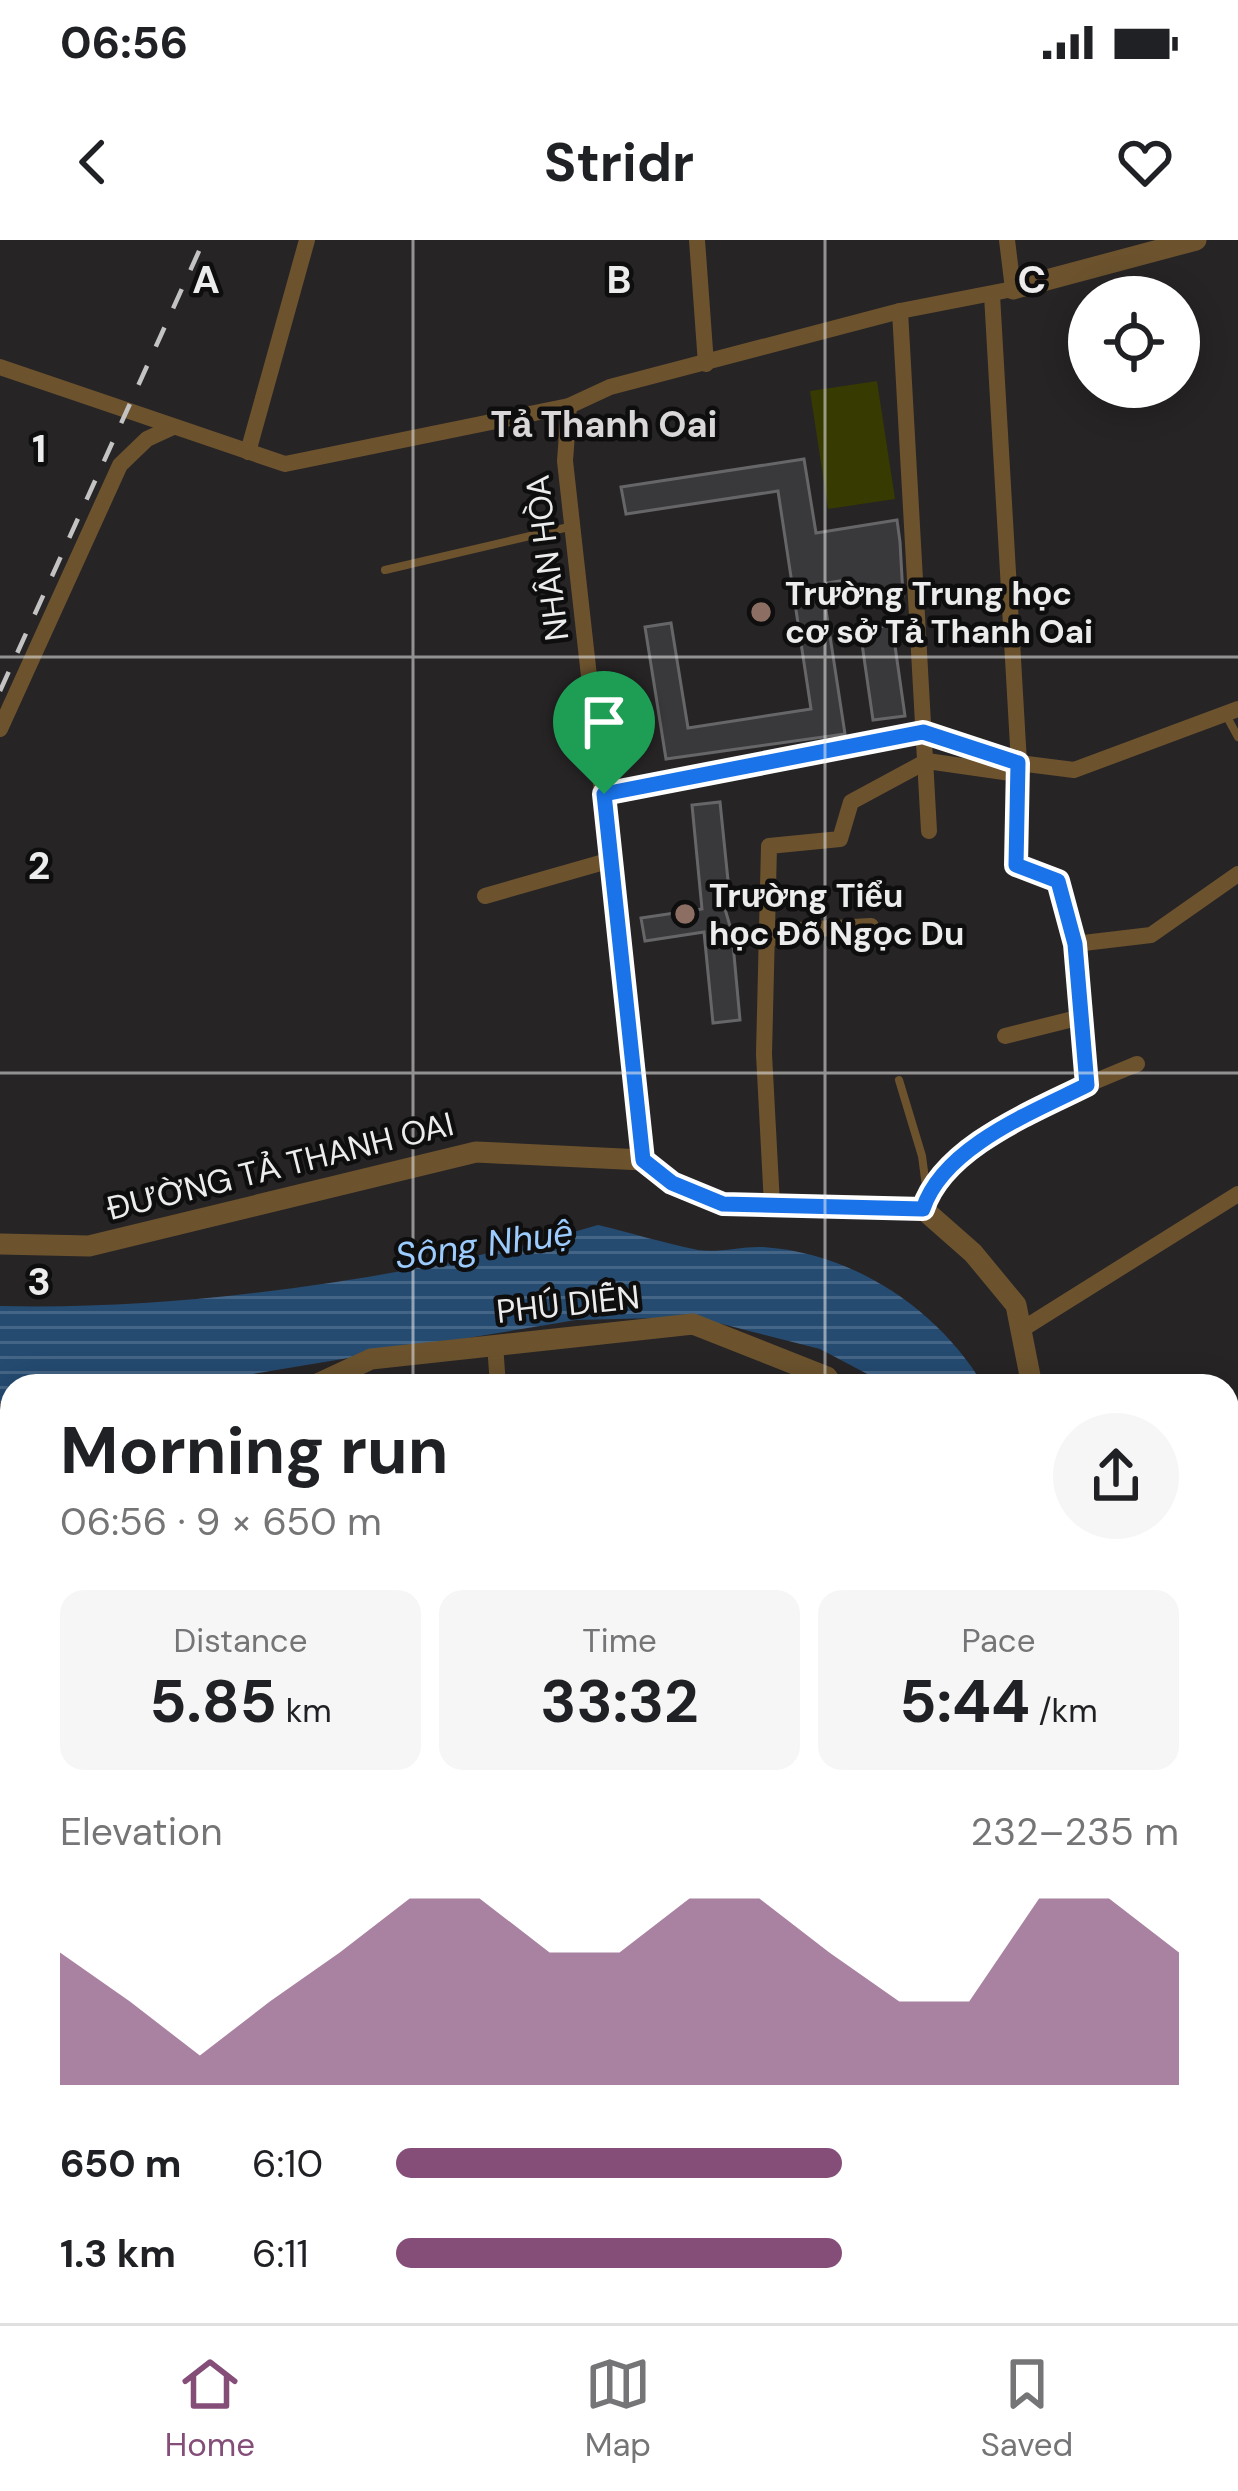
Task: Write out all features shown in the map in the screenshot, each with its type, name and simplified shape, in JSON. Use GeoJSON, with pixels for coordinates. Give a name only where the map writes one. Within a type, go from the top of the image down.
{"type":"FeatureCollection","features":[{"type":"Feature","properties":{"kind":"street"},"geometry":{"type":"LineString","coordinates":[[248,452],[307,240]]}},
{"type":"Feature","properties":{"kind":"street"},"geometry":{"type":"LineString","coordinates":[[697,240],[706,364]]}},
{"type":"Feature","properties":{"kind":"street"},"geometry":{"type":"LineString","coordinates":[[1007,240],[1002,292],[1018,769],[1016,865],[1058,881],[1075,944],[1087,1085]]}},
{"type":"Feature","properties":{"kind":"street"},"geometry":{"type":"LineString","coordinates":[[0,368],[285,464],[568,406],[610,387],[1196,240]]}},
{"type":"Feature","properties":{"kind":"street"},"geometry":{"type":"LineString","coordinates":[[900,311],[929,831]]}},
{"type":"Feature","properties":{"kind":"street","name":"NHÂN HÒA"},"geometry":{"type":"LineString","coordinates":[[568,406],[565,461],[643,1160]]}},
{"type":"Feature","properties":{"kind":"street"},"geometry":{"type":"LineString","coordinates":[[0,729],[120,465],[147,439],[172,427]]}},
{"type":"Feature","properties":{"kind":"street"},"geometry":{"type":"LineString","coordinates":[[772,1205],[764,941],[769,846],[840,839],[851,802],[927,761],[1074,770],[1232,711]]}},
{"type":"Feature","properties":{"kind":"street"},"geometry":{"type":"LineString","coordinates":[[604,794],[923,732],[1018,769]]}},
{"type":"Feature","properties":{"kind":"street"},"geometry":{"type":"LineString","coordinates":[[485,896],[611,860]]}},
{"type":"Feature","properties":{"kind":"street"},"geometry":{"type":"LineString","coordinates":[[1075,944],[1151,934],[1238,874]]}},
{"type":"Feature","properties":{"kind":"street"},"geometry":{"type":"LineString","coordinates":[[764,941],[798,930],[871,926]]}},
{"type":"Feature","properties":{"kind":"street"},"geometry":{"type":"LineString","coordinates":[[1005,1036],[1081,1017]]}},
{"type":"Feature","properties":{"kind":"street"},"geometry":{"type":"LineString","coordinates":[[1030,1374],[1016,1305],[926,1203],[961,1157],[1087,1085],[1137,1064]]}},
{"type":"Feature","properties":{"kind":"street","name":"ĐƯỜNG TẢ THANH OAI"},"geometry":{"type":"LineString","coordinates":[[0,1244],[88,1246],[476,1152],[643,1160],[672,1183],[723,1204],[926,1203]]}},
{"type":"Feature","properties":{"kind":"street"},"geometry":{"type":"LineString","coordinates":[[1021,1330],[1238,1194]]}},
{"type":"Feature","properties":{"kind":"street","name":"PHÚ DIỄN"},"geometry":{"type":"LineString","coordinates":[[339,1374],[371,1359],[694,1324],[811,1374]]}},
{"type":"Feature","properties":{"kind":"street"},"geometry":{"type":"LineString","coordinates":[[495,1344],[497,1374]]}},
{"type":"Feature","properties":{"kind":"lane"},"geometry":{"type":"LineString","coordinates":[[385,570],[574,526]]}},
{"type":"Feature","properties":{"kind":"lane"},"geometry":{"type":"LineString","coordinates":[[1232,711],[1238,737]]}},
{"type":"Feature","properties":{"kind":"lane"},"geometry":{"type":"LineString","coordinates":[[899,1080],[922,1156],[926,1203]]}},
{"type":"Feature","properties":{"kind":"shaded area"},"geometry":{"type":"Polygon","coordinates":[[[877,381],[895,499],[828,509],[810,391],[877,381]]]}},
{"type":"Feature","properties":{"kind":"water"},"geometry":{"type":"Polygon","coordinates":[[[598,1225],[698,1250],[763,1247],[829,1260],[861,1273],[918,1310],[976,1374],[867,1374],[820,1349],[695,1317],[576,1320],[253,1374],[0,1374],[0,1306],[146,1303],[302,1287],[530,1244],[598,1225]]]}},
{"type":"Feature","properties":{"kind":"building"},"geometry":{"type":"Polygon","coordinates":[[[804,459],[816,533],[897,520],[903,596],[859,603],[851,579],[822,584],[845,734],[666,759],[645,627],[671,623],[688,728],[811,709],[778,491],[626,514],[621,487],[804,459]]]}},
{"type":"Feature","properties":{"kind":"building"},"geometry":{"type":"Polygon","coordinates":[[[892,625],[905,716],[873,720],[860,630],[892,625]]]}},
{"type":"Feature","properties":{"kind":"building"},"geometry":{"type":"Polygon","coordinates":[[[720,802],[730,900],[723,902],[732,933],[740,1020],[713,1023],[704,932],[645,941],[641,918],[702,909],[692,805],[720,802]]]}},
{"type":"Feature","properties":{"kind":"railway"},"geometry":{"type":"LineString","coordinates":[[0,691],[204,240]]}},
{"type":"Feature","properties":{"kind":"place","name":"Trường Trung học cơ sở Tả Thanh Oai"},"geometry":{"type":"Point","coordinates":[761,612]}},
{"type":"Feature","properties":{"kind":"place","name":"Trường Tiểu học Đỗ Ngọc Du"},"geometry":{"type":"Point","coordinates":[685,914]}},
{"type":"Feature","properties":{"kind":"district","name":"Tả Thanh Oai"},"geometry":{"type":"Point","coordinates":[604,424]}},
{"type":"Feature","properties":{"kind":"route"},"geometry":{"type":"LineString","coordinates":[[923,732],[1018,763],[1016,865],[1058,881],[1075,944],[1087,1085],[961,1157],[928,1196],[923,1209],[723,1204],[672,1183],[643,1160],[604,794],[923,732]]}},
{"type":"Feature","properties":{"kind":"water label","name":"Sông Nhuệ"},"geometry":{"type":"Point","coordinates":[484,1244]}}]}
